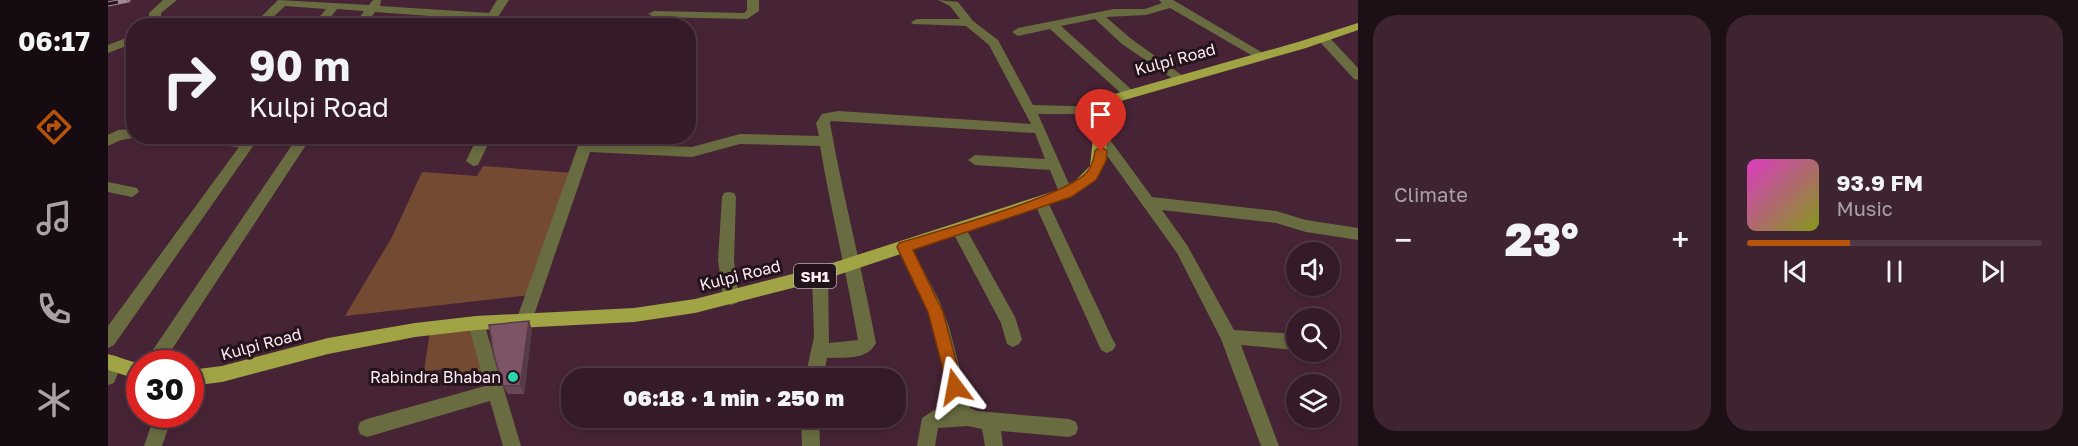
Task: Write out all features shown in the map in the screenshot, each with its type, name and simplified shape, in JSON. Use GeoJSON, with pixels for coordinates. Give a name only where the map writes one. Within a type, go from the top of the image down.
{"type":"FeatureCollection","features":[{"type":"Feature","properties":{"kind":"main road","name":"Kulpi Road"},"geometry":{"type":"LineString","coordinates":[[204,376],[222,374],[359,339],[476,323],[662,313],[731,298],[853,264],[1041,202],[1083,184],[1096,170],[1100,161],[1103,110],[1108,103],[1128,93],[1324,39],[1358,26]]}},
{"type":"Feature","properties":{"kind":"main road"},"geometry":{"type":"LineString","coordinates":[[110,368],[126,370]]}},
{"type":"Feature","properties":{"kind":"street"},"geometry":{"type":"LineString","coordinates":[[155,18],[155,13],[171,0]]}},
{"type":"Feature","properties":{"kind":"street"},"geometry":{"type":"LineString","coordinates":[[491,18],[503,0]]}},
{"type":"Feature","properties":{"kind":"street"},"geometry":{"type":"LineString","coordinates":[[654,14],[747,16],[753,11],[753,0]]}},
{"type":"Feature","properties":{"kind":"street"},"geometry":{"type":"LineString","coordinates":[[948,0],[969,23],[994,43],[1040,129],[1066,193]]}},
{"type":"Feature","properties":{"kind":"street"},"geometry":{"type":"LineString","coordinates":[[266,18],[281,2],[335,5],[376,4],[469,18]]}},
{"type":"Feature","properties":{"kind":"street"},"geometry":{"type":"LineString","coordinates":[[1018,32],[1114,12],[1146,12],[1168,2],[1262,56]]}},
{"type":"Feature","properties":{"kind":"street"},"geometry":{"type":"LineString","coordinates":[[365,18],[376,4]]}},
{"type":"Feature","properties":{"kind":"street"},"geometry":{"type":"LineString","coordinates":[[324,18],[335,5]]}},
{"type":"Feature","properties":{"kind":"street"},"geometry":{"type":"LineString","coordinates":[[1098,16],[1126,41],[1179,79]]}},
{"type":"Feature","properties":{"kind":"street"},"geometry":{"type":"LineString","coordinates":[[917,22],[969,23]]}},
{"type":"Feature","properties":{"kind":"street"},"geometry":{"type":"LineString","coordinates":[[1054,26],[1128,93]]}},
{"type":"Feature","properties":{"kind":"street"},"geometry":{"type":"LineString","coordinates":[[1324,39],[1358,76]]}},
{"type":"Feature","properties":{"kind":"street"},"geometry":{"type":"LineString","coordinates":[[108,49],[126,41]]}},
{"type":"Feature","properties":{"kind":"street"},"geometry":{"type":"LineString","coordinates":[[1029,109],[1103,110]]}},
{"type":"Feature","properties":{"kind":"street"},"geometry":{"type":"LineString","coordinates":[[819,351],[861,348],[867,343],[853,264],[836,196],[826,141],[823,123],[827,117],[837,115],[1040,129]]}},
{"type":"Feature","properties":{"kind":"street"},"geometry":{"type":"LineString","coordinates":[[108,141],[118,135],[126,134]]}},
{"type":"Feature","properties":{"kind":"street"},"geometry":{"type":"LineString","coordinates":[[1100,136],[1182,249],[1229,337],[1270,446]]}},
{"type":"Feature","properties":{"kind":"street"},"geometry":{"type":"LineString","coordinates":[[607,144],[692,152],[741,139],[826,141]]}},
{"type":"Feature","properties":{"kind":"street"},"geometry":{"type":"LineString","coordinates":[[108,340],[249,144]]}},
{"type":"Feature","properties":{"kind":"street"},"geometry":{"type":"LineString","coordinates":[[473,161],[481,144]]}},
{"type":"Feature","properties":{"kind":"street"},"geometry":{"type":"LineString","coordinates":[[525,321],[585,144]]}},
{"type":"Feature","properties":{"kind":"street"},"geometry":{"type":"LineString","coordinates":[[162,350],[299,146]]}},
{"type":"Feature","properties":{"kind":"street"},"geometry":{"type":"LineString","coordinates":[[975,160],[1055,165]]}},
{"type":"Feature","properties":{"kind":"street"},"geometry":{"type":"LineString","coordinates":[[108,187],[132,192]]}},
{"type":"Feature","properties":{"kind":"street"},"geometry":{"type":"LineString","coordinates":[[729,197],[726,260],[731,298]]}},
{"type":"Feature","properties":{"kind":"street"},"geometry":{"type":"LineString","coordinates":[[1041,202],[1107,345]]}},
{"type":"Feature","properties":{"kind":"street"},"geometry":{"type":"LineString","coordinates":[[1149,202],[1276,217],[1306,226],[1358,234]]}},
{"type":"Feature","properties":{"kind":"street"},"geometry":{"type":"LineString","coordinates":[[959,229],[1009,322],[1013,339]]}},
{"type":"Feature","properties":{"kind":"street"},"geometry":{"type":"LineString","coordinates":[[904,247],[935,312],[960,407],[967,418]]}},
{"type":"Feature","properties":{"kind":"street"},"geometry":{"type":"LineString","coordinates":[[816,368],[822,337],[820,274]]}},
{"type":"Feature","properties":{"kind":"street"},"geometry":{"type":"LineString","coordinates":[[476,323],[512,446]]}},
{"type":"Feature","properties":{"kind":"street"},"geometry":{"type":"LineString","coordinates":[[1229,337],[1286,341]]}},
{"type":"Feature","properties":{"kind":"street"},"geometry":{"type":"LineString","coordinates":[[367,428],[497,391]]}},
{"type":"Feature","properties":{"kind":"street"},"geometry":{"type":"LineString","coordinates":[[926,446],[929,424],[934,419],[967,418],[1069,428]]}},
{"type":"Feature","properties":{"kind":"street"},"geometry":{"type":"LineString","coordinates":[[990,421],[994,446]]}},
{"type":"Feature","properties":{"kind":"street"},"geometry":{"type":"LineString","coordinates":[[153,446],[159,428]]}},
{"type":"Feature","properties":{"kind":"street"},"geometry":{"type":"LineString","coordinates":[[811,428],[812,446]]}},
{"type":"Feature","properties":{"kind":"shaded area"},"geometry":{"type":"Polygon","coordinates":[[[483,166],[574,173],[530,295],[345,316],[392,237],[422,172],[477,176],[483,166]]]}},
{"type":"Feature","properties":{"kind":"shaded area"},"geometry":{"type":"Polygon","coordinates":[[[462,327],[477,333],[484,377],[444,387],[448,369],[424,371],[430,331],[462,327]]]}},
{"type":"Feature","properties":{"kind":"building","name":"Rabindra Bhaban"},"geometry":{"type":"Polygon","coordinates":[[[529,321],[520,386],[503,386],[494,356],[489,325],[529,321]]]}},
{"type":"Feature","properties":{"kind":"railway"},"geometry":{"type":"LineString","coordinates":[[108,4],[128,0]]}},
{"type":"Feature","properties":{"kind":"place","name":"Rabindra Bhaban"},"geometry":{"type":"Point","coordinates":[513,377]}},
{"type":"Feature","properties":{"kind":"route"},"geometry":{"type":"LineString","coordinates":[[955,387],[941,327],[931,300],[904,247],[1066,193],[1091,177],[1100,161],[1101,151]]}}]}
